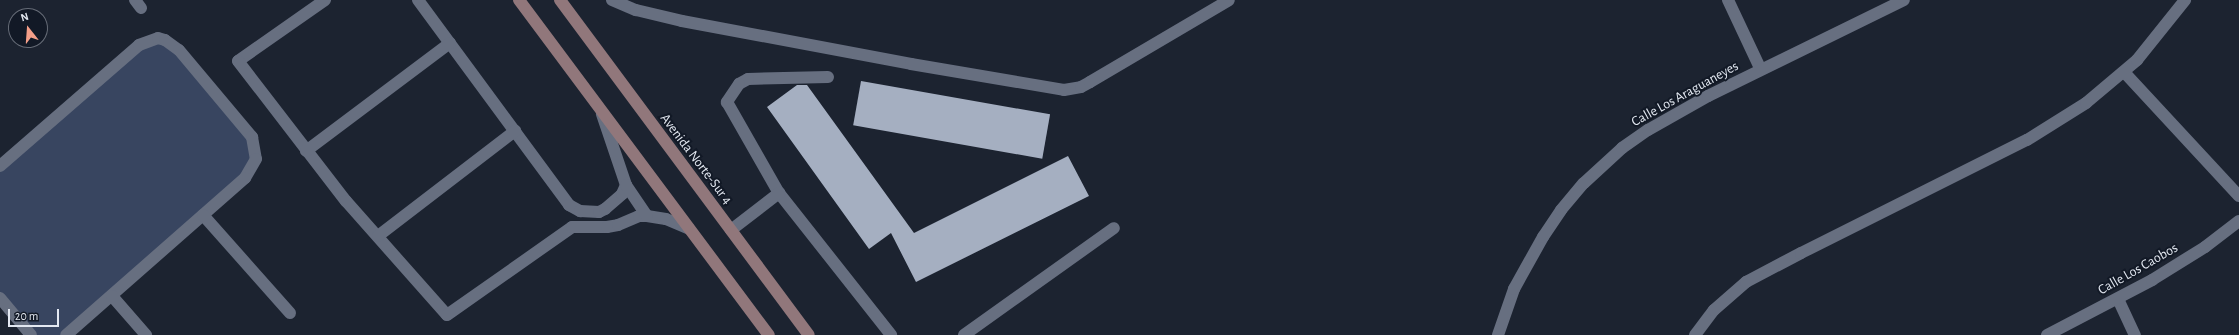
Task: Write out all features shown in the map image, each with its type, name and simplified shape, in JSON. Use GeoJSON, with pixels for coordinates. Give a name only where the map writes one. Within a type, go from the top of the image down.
{"type":"FeatureCollection","features":[{"type":"Feature","properties":{"kind":"main road"},"geometry":{"type":"LineString","coordinates":[[520,0],[769,335]]}},
{"type":"Feature","properties":{"kind":"main road","name":"Avenida Norte-Sur 4"},"geometry":{"type":"LineString","coordinates":[[560,0],[809,335]]}},
{"type":"Feature","properties":{"kind":"street"},"geometry":{"type":"LineString","coordinates":[[325,0],[238,61],[306,151],[378,236],[448,315],[568,229],[581,226],[607,227],[618,225],[639,216],[666,219],[690,229]]}},
{"type":"Feature","properties":{"kind":"street"},"geometry":{"type":"LineString","coordinates":[[418,0],[570,205],[580,211],[598,212],[622,194],[626,186]]}},
{"type":"Feature","properties":{"kind":"street"},"geometry":{"type":"LineString","coordinates":[[612,0],[636,10],[682,21],[911,64],[1064,90],[1073,89],[1090,82],[1229,0]]}},
{"type":"Feature","properties":{"kind":"street"},"geometry":{"type":"LineString","coordinates":[[1728,0],[1761,70]]}},
{"type":"Feature","properties":{"kind":"street","name":"Calle Los Araguaneyes"},"geometry":{"type":"LineString","coordinates":[[1498,335],[1504,312],[1526,265],[1561,210],[1584,183],[1622,148],[1648,130],[1708,96],[1904,0]]}},
{"type":"Feature","properties":{"kind":"street"},"geometry":{"type":"LineString","coordinates":[[1695,335],[1714,310],[1746,282],[1800,253],[2027,140],[2086,103],[2124,72],[2156,37],[2185,0]]}},
{"type":"Feature","properties":{"kind":"street"},"geometry":{"type":"LineString","coordinates":[[0,166],[139,45],[151,40],[165,40],[179,50],[249,131],[254,145],[256,159],[250,172],[112,296],[66,335]]}},
{"type":"Feature","properties":{"kind":"street"},"geometry":{"type":"LineString","coordinates":[[306,151],[450,43]]}},
{"type":"Feature","properties":{"kind":"street"},"geometry":{"type":"LineString","coordinates":[[2124,72],[2239,196]]}},
{"type":"Feature","properties":{"kind":"street"},"geometry":{"type":"LineString","coordinates":[[828,77],[748,79],[739,84],[727,102],[779,193],[891,335]]}},
{"type":"Feature","properties":{"kind":"street"},"geometry":{"type":"LineString","coordinates":[[600,108],[626,186],[647,216]]}},
{"type":"Feature","properties":{"kind":"street"},"geometry":{"type":"LineString","coordinates":[[378,236],[515,131]]}},
{"type":"Feature","properties":{"kind":"street"},"geometry":{"type":"LineString","coordinates":[[731,230],[779,193]]}},
{"type":"Feature","properties":{"kind":"street"},"geometry":{"type":"LineString","coordinates":[[598,212],[607,227]]}},
{"type":"Feature","properties":{"kind":"street"},"geometry":{"type":"LineString","coordinates":[[203,215],[290,313]]}},
{"type":"Feature","properties":{"kind":"street","name":"Calle Los Caobos"},"geometry":{"type":"LineString","coordinates":[[2047,335],[2118,299],[2205,247],[2239,220]]}},
{"type":"Feature","properties":{"kind":"street"},"geometry":{"type":"LineString","coordinates":[[964,335],[1114,228]]}},
{"type":"Feature","properties":{"kind":"street"},"geometry":{"type":"LineString","coordinates":[[112,296],[146,335]]}},
{"type":"Feature","properties":{"kind":"street"},"geometry":{"type":"LineString","coordinates":[[0,298],[31,335]]}},
{"type":"Feature","properties":{"kind":"street"},"geometry":{"type":"LineString","coordinates":[[2118,299],[2135,335]]}},
{"type":"Feature","properties":{"kind":"shaded area"},"geometry":{"type":"Polygon","coordinates":[[[165,40],[249,131],[254,164],[66,335],[31,335],[0,298],[0,166],[139,45],[165,40]]]}},
{"type":"Feature","properties":{"kind":"building"},"geometry":{"type":"Polygon","coordinates":[[[861,81],[1050,114],[1042,159],[853,125],[861,81]]]}},
{"type":"Feature","properties":{"kind":"building"},"geometry":{"type":"Polygon","coordinates":[[[797,85],[807,85],[914,233],[1068,156],[1089,196],[916,282],[891,233],[869,249],[767,107],[797,85]]]}}]}
